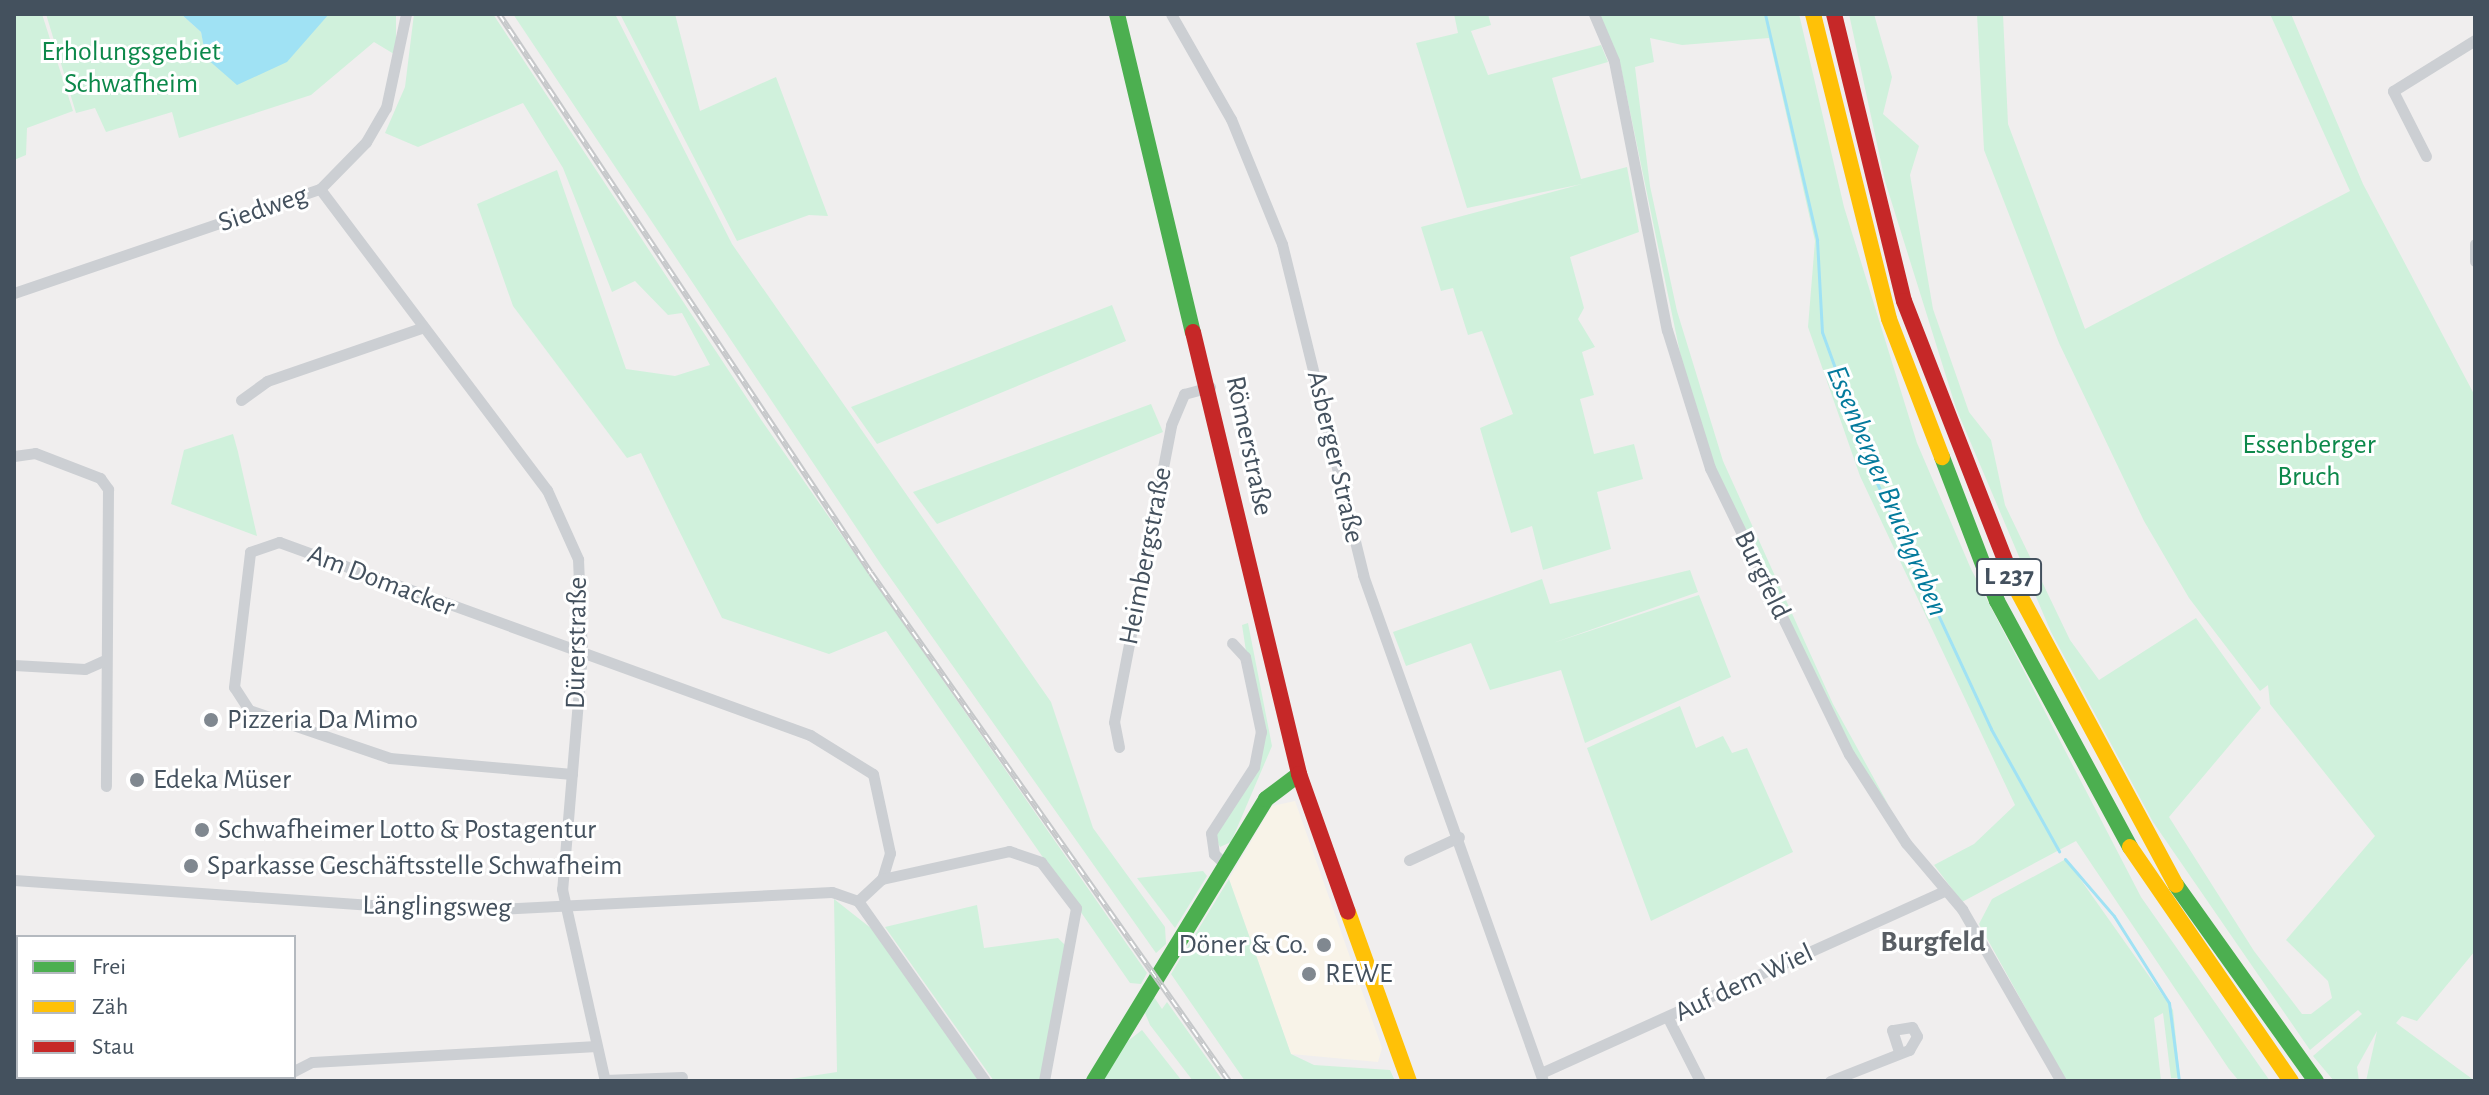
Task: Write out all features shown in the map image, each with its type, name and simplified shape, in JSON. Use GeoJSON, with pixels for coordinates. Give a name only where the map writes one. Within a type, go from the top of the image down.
{"type":"FeatureCollection","features":[{"type":"Feature","properties":{"kind":"main road","name":"Römerstraße"},"geometry":{"type":"LineString","coordinates":[[1117,14],[1210,387],[1299,774],[1409,1081]]}},
{"type":"Feature","properties":{"kind":"main road","name":"L 237"},"geometry":{"type":"LineString","coordinates":[[1813,14],[1889,319],[1991,587],[2125,842],[2291,1081]]}},
{"type":"Feature","properties":{"kind":"main road","name":"L 237"},"geometry":{"type":"LineString","coordinates":[[1834,14],[1904,301],[2021,603],[2174,882],[2316,1081]]}},
{"type":"Feature","properties":{"kind":"main road"},"geometry":{"type":"LineString","coordinates":[[1094,1081],[1266,799],[1299,774]]}},
{"type":"Feature","properties":{"kind":"street","name":"Siedweg"},"geometry":{"type":"LineString","coordinates":[[14,293],[320,189],[366,142],[386,108],[406,14]]}},
{"type":"Feature","properties":{"kind":"street","name":"Asberger Straße"},"geometry":{"type":"LineString","coordinates":[[1171,14],[1210,78],[1286,255],[1363,575],[1459,837],[1542,1077]]}},
{"type":"Feature","properties":{"kind":"street","name":"Burgfeld"},"geometry":{"type":"LineString","coordinates":[[1594,14],[1614,61],[1667,330],[1710,468],[1849,754],[1945,891],[2061,1081]]}},
{"type":"Feature","properties":{"kind":"street"},"geometry":{"type":"LineString","coordinates":[[2426,156],[2393,91],[2475,40]]}},
{"type":"Feature","properties":{"kind":"street","name":"Dürerstraße"},"geometry":{"type":"LineString","coordinates":[[320,189],[421,328],[559,508],[580,573],[582,653],[566,907],[605,1081],[682,1077]]}},
{"type":"Feature","properties":{"kind":"street"},"geometry":{"type":"LineString","coordinates":[[2475,244],[2475,261]]}},
{"type":"Feature","properties":{"kind":"street"},"geometry":{"type":"LineString","coordinates":[[241,400],[267,381],[421,328]]}},
{"type":"Feature","properties":{"kind":"street","name":"Heimbergstraße"},"geometry":{"type":"LineString","coordinates":[[1119,747],[1114,722],[1171,425],[1184,394],[1210,387]]}},
{"type":"Feature","properties":{"kind":"street"},"geometry":{"type":"LineString","coordinates":[[14,456],[35,453],[100,478],[108,489],[110,647],[103,661],[106,786]]}},
{"type":"Feature","properties":{"kind":"street","name":"Am Domacker"},"geometry":{"type":"LineString","coordinates":[[572,774],[390,758],[249,710],[234,687],[245,561],[262,543],[279,542],[810,735],[862,764],[877,784],[890,853],[882,879]]}},
{"type":"Feature","properties":{"kind":"street"},"geometry":{"type":"LineString","coordinates":[[1227,866],[1214,854],[1211,833],[1254,767],[1261,732],[1245,657],[1232,643]]}},
{"type":"Feature","properties":{"kind":"street"},"geometry":{"type":"LineString","coordinates":[[14,665],[85,669],[103,661]]}},
{"type":"Feature","properties":{"kind":"street"},"geometry":{"type":"LineString","coordinates":[[1409,860],[1459,837]]}},
{"type":"Feature","properties":{"kind":"street"},"geometry":{"type":"LineString","coordinates":[[985,1081],[858,901],[882,879],[1009,851],[1025,852],[1049,871],[1076,908],[1044,1081]]}},
{"type":"Feature","properties":{"kind":"street","name":"Länglingsweg"},"geometry":{"type":"LineString","coordinates":[[14,880],[378,908],[566,907],[816,890],[858,901]]}},
{"type":"Feature","properties":{"kind":"street","name":"Auf dem Wiel"},"geometry":{"type":"LineString","coordinates":[[1542,1077],[1945,891]]}},
{"type":"Feature","properties":{"kind":"street"},"geometry":{"type":"LineString","coordinates":[[1668,1018],[1700,1081]]}},
{"type":"Feature","properties":{"kind":"street"},"geometry":{"type":"LineString","coordinates":[[296,1070],[312,1062],[597,1046]]}},
{"type":"Feature","properties":{"kind":"street"},"geometry":{"type":"LineString","coordinates":[[1830,1081],[1898,1049]]}},
{"type":"Feature","properties":{"kind":"shaded area"},"geometry":{"type":"Polygon","coordinates":[[[1295,801],[1382,1048],[1378,1062],[1291,1054],[1229,879],[1272,806],[1295,801]]]}},
{"type":"Feature","properties":{"kind":"green space"},"geometry":{"type":"Polygon","coordinates":[[[14,14],[42,14],[73,111],[27,128],[26,155],[14,160],[14,14]]]}},
{"type":"Feature","properties":{"kind":"green space","name":"Erholungsgebiet Schwafheim"},"geometry":{"type":"Polygon","coordinates":[[[46,14],[181,14],[201,32],[207,58],[329,14],[396,14],[396,42],[394,54],[374,42],[311,95],[179,138],[172,112],[106,132],[95,108],[76,113],[46,14]]]}},
{"type":"Feature","properties":{"kind":"green space"},"geometry":{"type":"Polygon","coordinates":[[[414,14],[493,14],[762,421],[1147,973],[1141,984],[1130,983],[886,631],[829,654],[722,618],[641,453],[627,458],[513,306],[477,204],[557,170],[626,369],[675,376],[710,365],[682,313],[668,315],[635,281],[612,292],[563,168],[523,103],[418,147],[385,133],[405,87],[414,14]]]}},
{"type":"Feature","properties":{"kind":"green space"},"geometry":{"type":"Polygon","coordinates":[[[513,14],[615,14],[732,244],[1051,702],[1093,828],[1165,927],[1166,944],[1156,953],[882,566],[513,14]]]}},
{"type":"Feature","properties":{"kind":"green space"},"geometry":{"type":"Polygon","coordinates":[[[620,14],[675,14],[700,111],[776,77],[828,216],[809,215],[737,241],[620,14]]]}},
{"type":"Feature","properties":{"kind":"green space"},"geometry":{"type":"Polygon","coordinates":[[[1454,14],[1488,14],[1491,25],[1471,31],[1488,75],[1601,45],[1608,62],[1552,78],[1581,179],[1627,167],[1639,232],[1570,257],[1584,308],[1578,319],[1595,347],[1582,352],[1594,395],[1580,399],[1594,454],[1634,444],[1643,479],[1597,492],[1611,549],[1543,570],[1532,526],[1511,533],[1480,428],[1513,414],[1482,331],[1468,335],[1453,288],[1441,291],[1421,227],[1582,184],[1467,208],[1416,43],[1458,33],[1454,14]]]}},
{"type":"Feature","properties":{"kind":"green space"},"geometry":{"type":"Polygon","coordinates":[[[1598,14],[1799,14],[1844,207],[1917,443],[1971,569],[2141,897],[2270,1081],[2239,1081],[2229,1069],[2076,841],[1962,902],[1934,865],[1974,844],[2015,805],[1860,476],[1808,327],[1815,241],[1769,38],[1682,45],[1650,38],[1654,62],[1635,67],[1650,186],[1677,311],[1723,461],[1833,704],[1888,804],[1916,842],[1863,771],[1712,463],[1690,401],[1621,68],[1598,14]]]}},
{"type":"Feature","properties":{"kind":"green space","name":"Essenberger Bruch"},"geometry":{"type":"Polygon","coordinates":[[[1849,14],[1874,14],[1892,77],[1883,114],[1919,146],[1910,175],[1933,309],[1969,412],[1991,440],[2005,505],[2070,640],[2099,680],[2196,618],[2261,708],[2169,817],[2254,951],[2302,1014],[2311,1014],[2332,998],[2328,981],[2286,940],[2375,836],[2270,704],[2268,685],[2260,691],[2189,598],[2144,521],[2059,343],[1984,150],[1977,14],[2003,14],[2008,124],[2085,329],[2350,191],[2270,14],[2291,14],[2363,184],[2475,396],[2475,951],[2417,1021],[2402,1016],[2396,1023],[2475,1081],[2366,1081],[2377,1031],[2357,1067],[2359,1081],[2334,1081],[2313,1056],[2362,1014],[2358,1010],[2310,1050],[2153,822],[2051,632],[1956,408],[1885,181],[1849,14]]]}},
{"type":"Feature","properties":{"kind":"green space"},"geometry":{"type":"Polygon","coordinates":[[[1112,305],[1126,341],[877,444],[851,407],[1112,305]]]}},
{"type":"Feature","properties":{"kind":"green space"},"geometry":{"type":"Polygon","coordinates":[[[1151,404],[1163,432],[937,524],[913,492],[1151,404]]]}},
{"type":"Feature","properties":{"kind":"green space"},"geometry":{"type":"Polygon","coordinates":[[[233,434],[257,536],[171,504],[184,450],[233,434]]]}},
{"type":"Feature","properties":{"kind":"green space"},"geometry":{"type":"Polygon","coordinates":[[[1690,570],[1698,592],[1553,643],[1699,595],[1731,677],[1585,743],[1561,670],[1490,690],[1471,643],[1406,666],[1393,632],[1542,579],[1550,604],[1690,570]]]}},
{"type":"Feature","properties":{"kind":"green space"},"geometry":{"type":"Polygon","coordinates":[[[1248,623],[1272,746],[1231,842],[1220,847],[1215,836],[1262,756],[1242,625],[1248,623]]]}},
{"type":"Feature","properties":{"kind":"green space"},"geometry":{"type":"Polygon","coordinates":[[[1680,706],[1696,748],[1723,736],[1732,753],[1747,748],[1793,852],[1651,921],[1587,748],[1680,706]]]}},
{"type":"Feature","properties":{"kind":"green space"},"geometry":{"type":"Polygon","coordinates":[[[2066,859],[2173,1010],[2180,1078],[2171,1078],[2163,1013],[2154,1018],[2161,1081],[2066,1081],[1979,924],[1992,899],[2066,859]]]}},
{"type":"Feature","properties":{"kind":"green space"},"geometry":{"type":"Polygon","coordinates":[[[1203,871],[1207,876],[1175,928],[1137,878],[1203,871]]]}},
{"type":"Feature","properties":{"kind":"green space"},"geometry":{"type":"Polygon","coordinates":[[[1229,879],[1291,1054],[1314,1065],[1390,1070],[1395,1081],[1245,1081],[1171,974],[1229,879]]]}},
{"type":"Feature","properties":{"kind":"green space"},"geometry":{"type":"Polygon","coordinates":[[[834,899],[872,929],[979,1081],[778,1081],[837,1072],[834,899]]]}},
{"type":"Feature","properties":{"kind":"green space"},"geometry":{"type":"Polygon","coordinates":[[[977,905],[984,948],[1058,938],[1065,945],[1040,1081],[994,1081],[885,927],[977,905]]]}},
{"type":"Feature","properties":{"kind":"green space"},"geometry":{"type":"Polygon","coordinates":[[[14,987],[16,1079],[94,1081],[14,1081],[14,987]]]}},
{"type":"Feature","properties":{"kind":"green space"},"geometry":{"type":"Polygon","coordinates":[[[1154,997],[1162,1009],[1167,1002],[1223,1081],[1193,1081],[1150,1025],[1145,1013],[1154,997]]]}},
{"type":"Feature","properties":{"kind":"green space"},"geometry":{"type":"Polygon","coordinates":[[[1142,1030],[1182,1081],[1101,1081],[1124,1044],[1142,1030]]]}},
{"type":"Feature","properties":{"kind":"water"},"geometry":{"type":"Polygon","coordinates":[[[181,14],[329,14],[287,62],[237,85],[206,58],[201,32],[181,14]]]}},
{"type":"Feature","properties":{"kind":"waterway","name":"Essenberger Bruchgraben"},"geometry":{"type":"LineString","coordinates":[[1765,14],[1817,240],[1822,332],[1876,481],[1991,729],[2059,851]]}},
{"type":"Feature","properties":{"kind":"waterway","name":"Essenberger Bruchgraben"},"geometry":{"type":"LineString","coordinates":[[2065,859],[2114,916],[2169,1003],[2179,1081]]}},
{"type":"Feature","properties":{"kind":"railway"},"geometry":{"type":"LineString","coordinates":[[499,14],[871,573],[1229,1081]]}},
{"type":"Feature","properties":{"kind":"traffic: fast"},"geometry":{"type":"LineString","coordinates":[[1117,14],[1193,332]]}},
{"type":"Feature","properties":{"kind":"traffic: fast"},"geometry":{"type":"LineString","coordinates":[[1942,457],[1997,601],[2130,847]]}},
{"type":"Feature","properties":{"kind":"traffic: fast"},"geometry":{"type":"LineString","coordinates":[[1094,1081],[1266,799],[1299,774]]}},
{"type":"Feature","properties":{"kind":"traffic: fast"},"geometry":{"type":"LineString","coordinates":[[2176,885],[2316,1081]]}},
{"type":"Feature","properties":{"kind":"traffic: slow"},"geometry":{"type":"LineString","coordinates":[[1813,14],[1889,319],[1942,457]]}},
{"type":"Feature","properties":{"kind":"traffic: slow"},"geometry":{"type":"LineString","coordinates":[[2016,588],[2176,885]]}},
{"type":"Feature","properties":{"kind":"traffic: slow"},"geometry":{"type":"LineString","coordinates":[[2130,847],[2291,1081]]}},
{"type":"Feature","properties":{"kind":"traffic: slow"},"geometry":{"type":"LineString","coordinates":[[1348,912],[1409,1081]]}},
{"type":"Feature","properties":{"kind":"traffic: jam"},"geometry":{"type":"LineString","coordinates":[[1834,14],[1904,301],[2016,588]]}},
{"type":"Feature","properties":{"kind":"traffic: jam"},"geometry":{"type":"LineString","coordinates":[[1193,332],[1299,774],[1348,912]]}},
{"type":"Feature","properties":{"kind":"place","name":"Pizzeria Da Mimo"},"geometry":{"type":"Point","coordinates":[211,720]}},
{"type":"Feature","properties":{"kind":"place","name":"Edeka Müser"},"geometry":{"type":"Point","coordinates":[137,780]}},
{"type":"Feature","properties":{"kind":"place","name":"Schwafheimer Lotto & Postagentur"},"geometry":{"type":"Point","coordinates":[202,830]}},
{"type":"Feature","properties":{"kind":"place","name":"Sparkasse Geschäftsstelle Schwafheim"},"geometry":{"type":"Point","coordinates":[191,866]}},
{"type":"Feature","properties":{"kind":"place","name":"Döner & Co."},"geometry":{"type":"Point","coordinates":[1324,945]}},
{"type":"Feature","properties":{"kind":"place","name":"REWE"},"geometry":{"type":"Point","coordinates":[1309,974]}},
{"type":"Feature","properties":{"kind":"district","name":"Burgfeld"},"geometry":{"type":"Point","coordinates":[1933,942]}}]}
